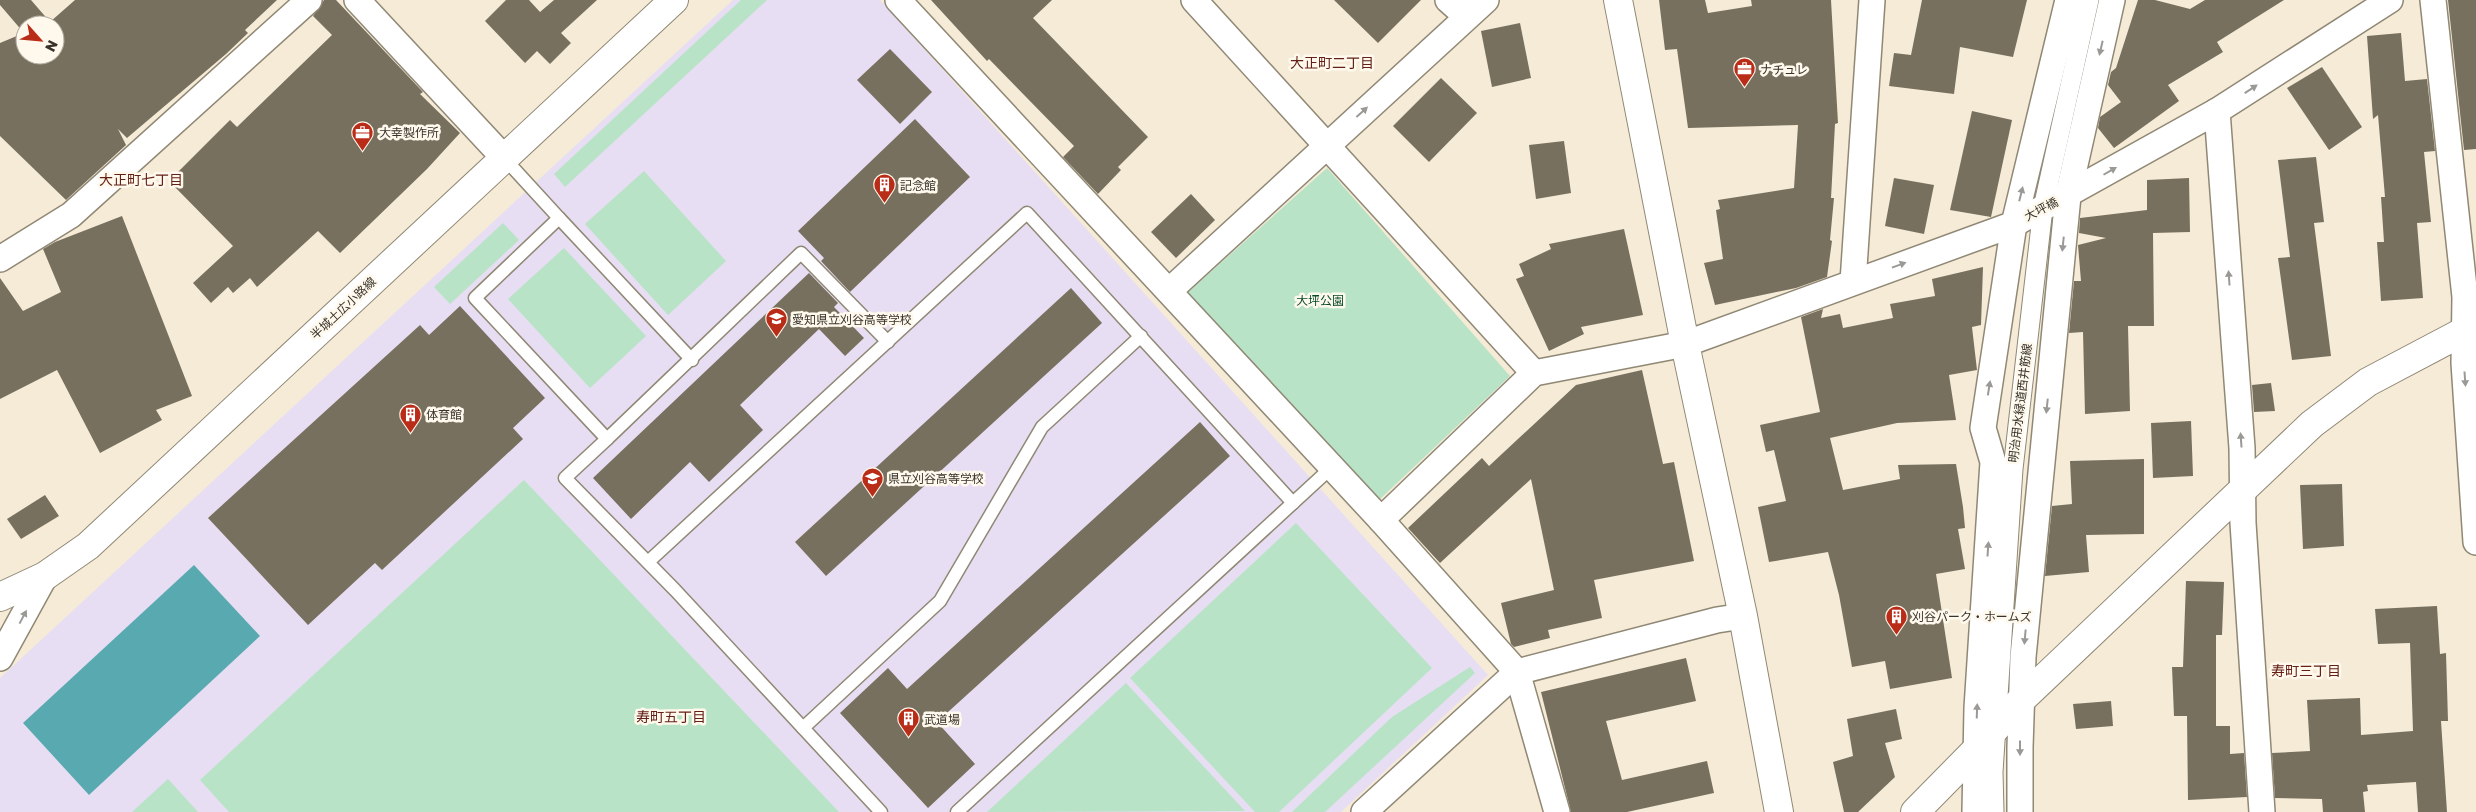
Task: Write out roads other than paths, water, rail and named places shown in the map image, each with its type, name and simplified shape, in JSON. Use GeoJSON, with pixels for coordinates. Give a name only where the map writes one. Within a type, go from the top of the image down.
{"type":"FeatureCollection","features":[{"type":"Feature","properties":{"kind":"street"},"geometry":{"type":"LineString","coordinates":[[0,260],[71,215],[309,0]]}},
{"type":"Feature","properties":{"kind":"street"},"geometry":{"type":"LineString","coordinates":[[357,0],[505,159]]}},
{"type":"Feature","properties":{"kind":"street","name":"半城土広小路線"},"geometry":{"type":"LineString","coordinates":[[0,597],[46,576],[88,546],[674,0]]}},
{"type":"Feature","properties":{"kind":"street"},"geometry":{"type":"LineString","coordinates":[[898,0],[1381,520],[1518,672],[1557,812]]}},
{"type":"Feature","properties":{"kind":"street"},"geometry":{"type":"LineString","coordinates":[[1194,0],[1534,373],[1381,520]]}},
{"type":"Feature","properties":{"kind":"street"},"geometry":{"type":"LineString","coordinates":[[1169,291],[1326,145],[1457,8],[1486,0]]}},
{"type":"Feature","properties":{"kind":"street"},"geometry":{"type":"LineString","coordinates":[[1618,0],[1686,344],[1743,616],[1779,812]]}},
{"type":"Feature","properties":{"kind":"street"},"geometry":{"type":"LineString","coordinates":[[1853,282],[1872,0]]}},
{"type":"Feature","properties":{"kind":"street"},"geometry":{"type":"LineString","coordinates":[[1975,812],[1977,708],[1994,462],[1983,428],[2014,224],[2068,0]]}},
{"type":"Feature","properties":{"kind":"street","name":"明治用水緑道西井筋線"},"geometry":{"type":"LineString","coordinates":[[1994,812],[1993,772],[2012,469],[2043,208],[2089,0]]}},
{"type":"Feature","properties":{"kind":"street"},"geometry":{"type":"LineString","coordinates":[[2020,812],[2023,657],[2068,196],[2112,0]]}},
{"type":"Feature","properties":{"kind":"street","name":"大坪橋"},"geometry":{"type":"LineString","coordinates":[[1534,373],[1686,344],[2014,224],[2068,196],[2217,111],[2390,0]]}},
{"type":"Feature","properties":{"kind":"street"},"geometry":{"type":"LineString","coordinates":[[2433,0],[2465,297],[2471,328],[2464,363],[2476,542]]}},
{"type":"Feature","properties":{"kind":"street"},"geometry":{"type":"LineString","coordinates":[[2217,111],[2244,489],[2244,523],[2262,812]]}},
{"type":"Feature","properties":{"kind":"street"},"geometry":{"type":"LineString","coordinates":[[1915,812],[1997,728],[2021,700],[2312,424],[2368,382],[2471,328]]}},
{"type":"Feature","properties":{"kind":"street"},"geometry":{"type":"LineString","coordinates":[[0,658],[46,576]]}},
{"type":"Feature","properties":{"kind":"street"},"geometry":{"type":"LineString","coordinates":[[1364,812],[1518,672],[1717,620],[1743,616]]}},
{"type":"Feature","properties":{"kind":"lane"},"geometry":{"type":"LineString","coordinates":[[505,159],[692,360]]}},
{"type":"Feature","properties":{"kind":"lane"},"geometry":{"type":"LineString","coordinates":[[648,562],[1027,213],[1293,503]]}},
{"type":"Feature","properties":{"kind":"lane"},"geometry":{"type":"LineString","coordinates":[[559,218],[475,298],[607,439]]}},
{"type":"Feature","properties":{"kind":"lane"},"geometry":{"type":"LineString","coordinates":[[881,812],[648,562],[565,478],[692,360],[801,254],[888,342]]}},
{"type":"Feature","properties":{"kind":"lane"},"geometry":{"type":"LineString","coordinates":[[803,728],[940,601],[1042,427],[1141,336]]}},
{"type":"Feature","properties":{"kind":"lane"},"geometry":{"type":"LineString","coordinates":[[957,812],[1332,467]]}},
{"type":"Feature","properties":{"kind":"water"},"geometry":{"type":"Polygon","coordinates":[[[194,565],[260,636],[89,795],[23,723],[194,565]]]}},
{"type":"Feature","properties":{"kind":"place","name":"ナチュレ"},"geometry":{"type":"Point","coordinates":[1744,88]}},
{"type":"Feature","properties":{"kind":"place","name":"大幸製作所"},"geometry":{"type":"Point","coordinates":[363,151]}},
{"type":"Feature","properties":{"kind":"place","name":"記念館"},"geometry":{"type":"Point","coordinates":[884,204]}},
{"type":"Feature","properties":{"kind":"place","name":"愛知県立刈谷高等学校"},"geometry":{"type":"Point","coordinates":[776,338]}},
{"type":"Feature","properties":{"kind":"place","name":"体育館"},"geometry":{"type":"Point","coordinates":[410,433]}},
{"type":"Feature","properties":{"kind":"place","name":"県立刈谷高等学校"},"geometry":{"type":"Point","coordinates":[872,497]}},
{"type":"Feature","properties":{"kind":"place","name":"刈谷パーク・ホームズ"},"geometry":{"type":"Point","coordinates":[1896,635]}},
{"type":"Feature","properties":{"kind":"place","name":"武道場"},"geometry":{"type":"Point","coordinates":[908,738]}},
{"type":"Feature","properties":{"kind":"district","name":"大正町二丁目"},"geometry":{"type":"Point","coordinates":[1332,62]}},
{"type":"Feature","properties":{"kind":"district","name":"大正町七丁目"},"geometry":{"type":"Point","coordinates":[141,179]}},
{"type":"Feature","properties":{"kind":"district","name":"寿町三丁目"},"geometry":{"type":"Point","coordinates":[2306,670]}},
{"type":"Feature","properties":{"kind":"district","name":"寿町五丁目"},"geometry":{"type":"Point","coordinates":[671,716]}},
{"type":"Feature","properties":{"kind":"park label","name":"大坪公園"},"geometry":{"type":"Point","coordinates":[1320,300]}}]}
